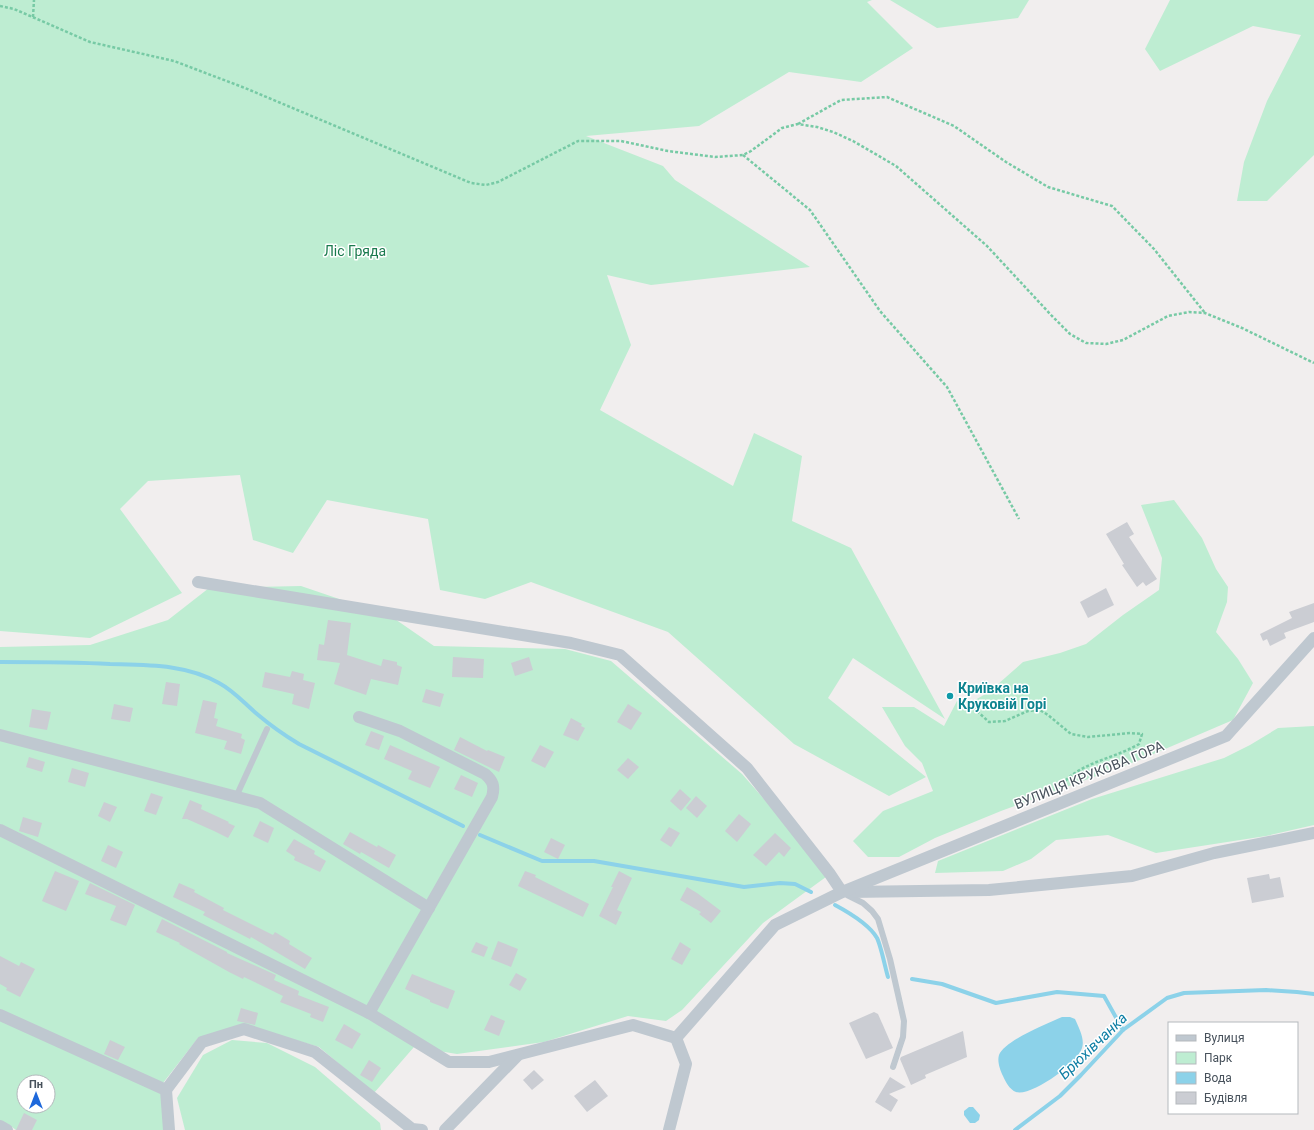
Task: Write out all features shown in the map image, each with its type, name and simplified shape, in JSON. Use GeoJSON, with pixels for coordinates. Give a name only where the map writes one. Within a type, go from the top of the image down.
{"type":"FeatureCollection","features":[{"type":"Feature","properties":{"kind":"street"},"geometry":{"type":"LineString","coordinates":[[198,582],[570,643],[620,655],[748,768],[830,874],[842,892],[989,890],[1132,876],[1214,853],[1314,832]]}},
{"type":"Feature","properties":{"kind":"street","name":"ВУЛИЦЯ КРУКОВА ГОРА"},"geometry":{"type":"LineString","coordinates":[[676,1038],[775,925],[842,892],[1226,736],[1314,638]]}},
{"type":"Feature","properties":{"kind":"street"},"geometry":{"type":"LineString","coordinates":[[359,717],[400,730],[485,774],[492,780],[494,788],[492,797],[369,1013]]}},
{"type":"Feature","properties":{"kind":"street"},"geometry":{"type":"LineString","coordinates":[[0,734],[260,803],[429,908]]}},
{"type":"Feature","properties":{"kind":"street"},"geometry":{"type":"LineString","coordinates":[[0,830],[369,1013],[449,1062],[489,1062],[633,1025],[676,1038],[686,1064],[669,1130]]}},
{"type":"Feature","properties":{"kind":"street"},"geometry":{"type":"LineString","coordinates":[[0,1015],[166,1090]]}},
{"type":"Feature","properties":{"kind":"street"},"geometry":{"type":"LineString","coordinates":[[169,1130],[166,1090],[202,1042],[244,1029],[315,1052],[412,1129],[422,1130]]}},
{"type":"Feature","properties":{"kind":"street"},"geometry":{"type":"LineString","coordinates":[[445,1130],[519,1054]]}},
{"type":"Feature","properties":{"kind":"street"},"geometry":{"type":"LineString","coordinates":[[0,1126],[7,1130]]}},
{"type":"Feature","properties":{"kind":"lane"},"geometry":{"type":"LineString","coordinates":[[236,796],[267,729]]}},
{"type":"Feature","properties":{"kind":"lane"},"geometry":{"type":"LineString","coordinates":[[842,892],[863,903],[878,919],[890,959],[904,1021],[903,1036],[893,1067]]}},
{"type":"Feature","properties":{"kind":"path"},"geometry":{"type":"LineString","coordinates":[[33,17],[34,0]]}},
{"type":"Feature","properties":{"kind":"path"},"geometry":{"type":"LineString","coordinates":[[0,6],[14,9],[90,42],[174,61],[245,88],[471,183],[486,185],[498,182],[578,141],[621,141],[668,151],[715,157],[743,155],[751,151],[782,128],[798,124],[841,100],[887,97],[954,126],[1006,162],[1048,187],[1112,206],[1154,248],[1205,313]]}},
{"type":"Feature","properties":{"kind":"path"},"geometry":{"type":"LineString","coordinates":[[798,124],[817,127],[832,132],[853,141],[896,166],[987,246],[1070,334],[1086,343],[1106,344],[1123,340],[1168,316],[1189,312],[1205,313],[1242,328],[1314,363]]}},
{"type":"Feature","properties":{"kind":"path"},"geometry":{"type":"LineString","coordinates":[[743,155],[810,210],[880,311],[947,387],[1019,519]]}},
{"type":"Feature","properties":{"kind":"path"},"geometry":{"type":"LineString","coordinates":[[966,701],[989,722],[1005,721],[1028,711],[1040,710],[1072,734],[1098,737],[1130,733],[1142,734],[1139,744],[1128,750],[1092,763],[1076,772],[1063,783],[1056,793]]}},
{"type":"Feature","properties":{"kind":"green space","name":"Ліс Гряда"},"geometry":{"type":"Polygon","coordinates":[[[0,0],[872,0],[867,2],[913,48],[861,82],[789,72],[699,126],[586,136],[663,166],[675,180],[810,267],[651,285],[607,275],[631,345],[600,410],[733,486],[754,433],[802,456],[792,521],[851,548],[945,719],[853,658],[828,698],[926,777],[889,796],[794,744],[668,632],[531,582],[485,599],[440,590],[428,519],[327,500],[293,553],[253,540],[240,475],[148,481],[120,509],[182,593],[90,638],[0,631],[0,0]]]}},
{"type":"Feature","properties":{"kind":"green space"},"geometry":{"type":"Polygon","coordinates":[[[890,0],[1029,0],[1018,18],[937,28],[890,0]]]}},
{"type":"Feature","properties":{"kind":"green space"},"geometry":{"type":"Polygon","coordinates":[[[1170,0],[1314,0],[1314,155],[1267,201],[1237,201],[1244,162],[1267,101],[1301,35],[1253,26],[1160,71],[1145,49],[1170,0]]]}},
{"type":"Feature","properties":{"kind":"green space"},"geometry":{"type":"Polygon","coordinates":[[[1174,500],[1202,538],[1216,569],[1228,587],[1227,602],[1216,632],[1238,659],[1253,683],[1233,720],[1137,761],[1001,811],[935,838],[899,857],[868,857],[853,841],[883,811],[933,791],[922,763],[905,746],[882,707],[914,707],[944,726],[957,701],[968,704],[989,692],[1023,662],[1060,653],[1086,644],[1123,615],[1159,590],[1162,558],[1141,505],[1174,500]]]}},
{"type":"Feature","properties":{"kind":"green space"},"geometry":{"type":"Polygon","coordinates":[[[301,586],[392,617],[434,646],[565,649],[611,661],[742,774],[830,874],[763,923],[682,1010],[666,1021],[628,1016],[544,1042],[457,1054],[414,1047],[374,1093],[319,1047],[244,1025],[198,1038],[163,1083],[165,1130],[16,1130],[8,1124],[0,1121],[0,647],[90,645],[168,620],[209,588],[301,586]]]}},
{"type":"Feature","properties":{"kind":"green space"},"geometry":{"type":"Polygon","coordinates":[[[1314,726],[1314,825],[1266,836],[1156,853],[1108,835],[1056,840],[1031,859],[1003,871],[935,873],[938,861],[1092,799],[1224,758],[1250,745],[1278,728],[1314,726]]]}},
{"type":"Feature","properties":{"kind":"green space"},"geometry":{"type":"Polygon","coordinates":[[[232,1040],[267,1043],[315,1067],[380,1123],[381,1130],[185,1130],[177,1098],[203,1055],[232,1040]]]}},
{"type":"Feature","properties":{"kind":"water"},"geometry":{"type":"Polygon","coordinates":[[[1062,1017],[1070,1017],[1075,1019],[1083,1041],[1079,1054],[1053,1078],[1023,1092],[1014,1091],[1008,1085],[1002,1074],[998,1057],[999,1055],[1003,1049],[1018,1038],[1062,1017]]]}},
{"type":"Feature","properties":{"kind":"water"},"geometry":{"type":"Polygon","coordinates":[[[969,1107],[973,1107],[980,1115],[979,1120],[975,1123],[970,1123],[964,1115],[964,1111],[969,1107]]]}},
{"type":"Feature","properties":{"kind":"building"},"geometry":{"type":"Polygon","coordinates":[[[1127,522],[1134,534],[1129,537],[1157,579],[1146,586],[1143,582],[1137,587],[1122,565],[1124,564],[1106,534],[1127,522]]]}},
{"type":"Feature","properties":{"kind":"building"},"geometry":{"type":"Polygon","coordinates":[[[1106,588],[1114,605],[1088,618],[1080,602],[1106,588]]]}},
{"type":"Feature","properties":{"kind":"building"},"geometry":{"type":"Polygon","coordinates":[[[1314,603],[1314,622],[1284,633],[1286,638],[1270,646],[1267,639],[1263,641],[1260,634],[1292,618],[1289,612],[1314,603]]]}},
{"type":"Feature","properties":{"kind":"building"},"geometry":{"type":"Polygon","coordinates":[[[328,620],[351,623],[347,655],[381,666],[383,659],[397,662],[397,665],[402,667],[398,685],[371,679],[366,695],[334,684],[340,663],[317,660],[319,644],[324,645],[328,620]]]}},
{"type":"Feature","properties":{"kind":"building"},"geometry":{"type":"Polygon","coordinates":[[[453,657],[484,659],[483,678],[452,677],[453,657]]]}},
{"type":"Feature","properties":{"kind":"building"},"geometry":{"type":"Polygon","coordinates":[[[529,657],[533,670],[515,676],[511,663],[529,657]]]}},
{"type":"Feature","properties":{"kind":"building"},"geometry":{"type":"Polygon","coordinates":[[[292,671],[304,674],[303,680],[315,683],[309,709],[292,704],[294,694],[262,687],[265,672],[290,677],[292,671]]]}},
{"type":"Feature","properties":{"kind":"building"},"geometry":{"type":"Polygon","coordinates":[[[166,682],[180,684],[177,706],[162,704],[166,682]]]}},
{"type":"Feature","properties":{"kind":"building"},"geometry":{"type":"Polygon","coordinates":[[[426,689],[444,694],[440,707],[422,702],[426,689]]]}},
{"type":"Feature","properties":{"kind":"building"},"geometry":{"type":"Polygon","coordinates":[[[203,700],[217,703],[214,718],[218,719],[216,726],[242,734],[241,738],[245,740],[241,754],[224,749],[227,741],[195,733],[203,700]]]}},
{"type":"Feature","properties":{"kind":"building"},"geometry":{"type":"Polygon","coordinates":[[[114,704],[133,708],[130,722],[111,719],[114,704]]]}},
{"type":"Feature","properties":{"kind":"building"},"geometry":{"type":"Polygon","coordinates":[[[628,704],[642,713],[631,730],[617,722],[628,704]]]}},
{"type":"Feature","properties":{"kind":"building"},"geometry":{"type":"Polygon","coordinates":[[[32,709],[51,712],[47,730],[29,727],[32,709]]]}},
{"type":"Feature","properties":{"kind":"building"},"geometry":{"type":"Polygon","coordinates":[[[571,718],[582,724],[581,726],[585,728],[578,741],[563,735],[571,718]]]}},
{"type":"Feature","properties":{"kind":"building"},"geometry":{"type":"Polygon","coordinates":[[[371,731],[384,736],[379,750],[365,745],[371,731]]]}},
{"type":"Feature","properties":{"kind":"building"},"geometry":{"type":"Polygon","coordinates":[[[460,737],[487,751],[488,750],[505,757],[499,772],[454,750],[460,737]]]}},
{"type":"Feature","properties":{"kind":"building"},"geometry":{"type":"Polygon","coordinates":[[[390,745],[440,767],[430,788],[408,779],[412,771],[384,759],[390,745]]]}},
{"type":"Feature","properties":{"kind":"building"},"geometry":{"type":"Polygon","coordinates":[[[540,745],[554,752],[545,768],[531,761],[540,745]]]}},
{"type":"Feature","properties":{"kind":"building"},"geometry":{"type":"Polygon","coordinates":[[[29,757],[45,762],[42,772],[26,767],[29,757]]]}},
{"type":"Feature","properties":{"kind":"building"},"geometry":{"type":"Polygon","coordinates":[[[628,758],[639,767],[628,779],[617,770],[628,758]]]}},
{"type":"Feature","properties":{"kind":"building"},"geometry":{"type":"Polygon","coordinates":[[[72,768],[89,773],[85,787],[68,782],[72,768]]]}},
{"type":"Feature","properties":{"kind":"building"},"geometry":{"type":"Polygon","coordinates":[[[461,775],[478,783],[472,797],[454,789],[461,775]]]}},
{"type":"Feature","properties":{"kind":"building"},"geometry":{"type":"Polygon","coordinates":[[[680,789],[691,799],[681,811],[670,801],[680,789]]]}},
{"type":"Feature","properties":{"kind":"building"},"geometry":{"type":"Polygon","coordinates":[[[151,793],[163,797],[156,815],[144,811],[151,793]]]}},
{"type":"Feature","properties":{"kind":"building"},"geometry":{"type":"Polygon","coordinates":[[[696,796],[707,806],[697,818],[686,808],[696,796]]]}},
{"type":"Feature","properties":{"kind":"building"},"geometry":{"type":"Polygon","coordinates":[[[190,800],[202,805],[201,809],[235,826],[228,838],[187,819],[182,819],[190,800]]]}},
{"type":"Feature","properties":{"kind":"building"},"geometry":{"type":"Polygon","coordinates":[[[104,802],[117,807],[110,822],[98,816],[104,802]]]}},
{"type":"Feature","properties":{"kind":"building"},"geometry":{"type":"Polygon","coordinates":[[[739,814],[751,824],[737,842],[725,831],[739,814]]]}},
{"type":"Feature","properties":{"kind":"building"},"geometry":{"type":"Polygon","coordinates":[[[23,817],[42,823],[38,837],[19,831],[23,817]]]}},
{"type":"Feature","properties":{"kind":"building"},"geometry":{"type":"Polygon","coordinates":[[[260,821],[274,828],[268,843],[253,836],[260,821]]]}},
{"type":"Feature","properties":{"kind":"building"},"geometry":{"type":"Polygon","coordinates":[[[669,827],[680,833],[671,847],[660,840],[669,827]]]}},
{"type":"Feature","properties":{"kind":"building"},"geometry":{"type":"Polygon","coordinates":[[[350,832],[377,847],[378,845],[396,855],[389,868],[361,852],[360,854],[343,844],[350,832]]]}},
{"type":"Feature","properties":{"kind":"building"},"geometry":{"type":"Polygon","coordinates":[[[775,833],[791,848],[784,857],[779,852],[766,866],[753,855],[775,833]]]}},
{"type":"Feature","properties":{"kind":"building"},"geometry":{"type":"Polygon","coordinates":[[[551,838],[565,845],[558,859],[544,852],[551,838]]]}},
{"type":"Feature","properties":{"kind":"building"},"geometry":{"type":"Polygon","coordinates":[[[294,839],[315,851],[314,854],[326,861],[320,872],[294,860],[295,857],[286,851],[294,839]]]}},
{"type":"Feature","properties":{"kind":"building"},"geometry":{"type":"Polygon","coordinates":[[[108,845],[123,852],[116,868],[101,861],[108,845]]]}},
{"type":"Feature","properties":{"kind":"building"},"geometry":{"type":"Polygon","coordinates":[[[55,871],[79,881],[66,911],[42,901],[55,871]]]}},
{"type":"Feature","properties":{"kind":"building"},"geometry":{"type":"Polygon","coordinates":[[[525,871],[536,875],[535,877],[589,904],[583,917],[518,886],[525,871]]]}},
{"type":"Feature","properties":{"kind":"building"},"geometry":{"type":"Polygon","coordinates":[[[619,871],[632,878],[617,910],[622,912],[616,925],[599,916],[619,871]]]}},
{"type":"Feature","properties":{"kind":"building"},"geometry":{"type":"Polygon","coordinates":[[[1269,874],[1270,879],[1280,877],[1284,897],[1252,903],[1247,878],[1269,874]]]}},
{"type":"Feature","properties":{"kind":"building"},"geometry":{"type":"Polygon","coordinates":[[[90,883],[135,905],[126,926],[110,920],[116,906],[85,894],[90,883]]]}},
{"type":"Feature","properties":{"kind":"building"},"geometry":{"type":"Polygon","coordinates":[[[179,883],[195,890],[194,892],[224,908],[223,910],[273,935],[275,932],[290,941],[289,944],[312,958],[305,969],[251,937],[250,939],[203,915],[205,912],[173,897],[179,883]]]}},
{"type":"Feature","properties":{"kind":"building"},"geometry":{"type":"Polygon","coordinates":[[[687,887],[721,911],[711,923],[699,914],[701,912],[680,900],[687,887]]]}},
{"type":"Feature","properties":{"kind":"building"},"geometry":{"type":"Polygon","coordinates":[[[162,919],[227,953],[276,975],[274,980],[299,991],[298,995],[329,1007],[323,1022],[310,1017],[311,1014],[280,1002],[283,996],[244,977],[243,979],[229,972],[179,944],[180,943],[156,932],[162,919]]]}},
{"type":"Feature","properties":{"kind":"building"},"geometry":{"type":"Polygon","coordinates":[[[498,941],[518,949],[511,967],[491,959],[498,941]]]}},
{"type":"Feature","properties":{"kind":"building"},"geometry":{"type":"Polygon","coordinates":[[[476,942],[488,947],[484,957],[471,952],[476,942]]]}},
{"type":"Feature","properties":{"kind":"building"},"geometry":{"type":"Polygon","coordinates":[[[680,942],[691,949],[682,965],[671,959],[680,942]]]}},
{"type":"Feature","properties":{"kind":"building"},"geometry":{"type":"Polygon","coordinates":[[[0,956],[19,966],[21,962],[35,969],[20,997],[6,990],[7,988],[0,984],[0,956]]]}},
{"type":"Feature","properties":{"kind":"building"},"geometry":{"type":"Polygon","coordinates":[[[516,973],[527,979],[520,991],[509,985],[516,973]]]}},
{"type":"Feature","properties":{"kind":"building"},"geometry":{"type":"Polygon","coordinates":[[[412,974],[455,991],[448,1009],[430,1002],[430,1000],[405,989],[412,974]]]}},
{"type":"Feature","properties":{"kind":"building"},"geometry":{"type":"Polygon","coordinates":[[[241,1008],[258,1013],[255,1025],[237,1021],[241,1008]]]}},
{"type":"Feature","properties":{"kind":"building"},"geometry":{"type":"Polygon","coordinates":[[[874,1012],[878,1014],[893,1048],[866,1059],[849,1023],[874,1012]]]}},
{"type":"Feature","properties":{"kind":"building"},"geometry":{"type":"Polygon","coordinates":[[[491,1015],[505,1021],[499,1036],[484,1030],[491,1015]]]}},
{"type":"Feature","properties":{"kind":"building"},"geometry":{"type":"Polygon","coordinates":[[[344,1024],[361,1034],[352,1049],[335,1040],[344,1024]]]}},
{"type":"Feature","properties":{"kind":"building"},"geometry":{"type":"Polygon","coordinates":[[[963,1031],[967,1057],[925,1075],[926,1078],[911,1085],[900,1059],[901,1057],[963,1031]]]}},
{"type":"Feature","properties":{"kind":"building"},"geometry":{"type":"Polygon","coordinates":[[[110,1040],[125,1047],[118,1060],[104,1054],[110,1040]]]}},
{"type":"Feature","properties":{"kind":"building"},"geometry":{"type":"Polygon","coordinates":[[[369,1060],[381,1068],[372,1082],[360,1075],[369,1060]]]}},
{"type":"Feature","properties":{"kind":"building"},"geometry":{"type":"Polygon","coordinates":[[[534,1070],[544,1080],[532,1090],[523,1080],[534,1070]]]}},
{"type":"Feature","properties":{"kind":"building"},"geometry":{"type":"Polygon","coordinates":[[[890,1077],[906,1087],[889,1094],[898,1100],[891,1112],[875,1102],[890,1077]]]}},
{"type":"Feature","properties":{"kind":"building"},"geometry":{"type":"Polygon","coordinates":[[[595,1080],[608,1096],[587,1112],[574,1096],[595,1080]]]}},
{"type":"Feature","properties":{"kind":"building"},"geometry":{"type":"Polygon","coordinates":[[[24,1114],[37,1120],[32,1130],[16,1130],[24,1114]]]}},
{"type":"Feature","properties":{"kind":"waterway"},"geometry":{"type":"LineString","coordinates":[[0,662],[69,662],[152,665],[193,672],[219,683],[239,697],[267,722],[299,744],[463,826]]}},
{"type":"Feature","properties":{"kind":"waterway"},"geometry":{"type":"LineString","coordinates":[[480,835],[542,861],[594,861],[744,887],[780,883],[795,884],[811,892]]}},
{"type":"Feature","properties":{"kind":"waterway"},"geometry":{"type":"LineString","coordinates":[[835,905],[858,919],[869,928],[877,938],[888,977]]}},
{"type":"Feature","properties":{"kind":"waterway"},"geometry":{"type":"LineString","coordinates":[[912,979],[942,984],[996,1003],[1057,992],[1104,996],[1123,1030]]}},
{"type":"Feature","properties":{"kind":"waterway","name":"Брюхівчанка"},"geometry":{"type":"LineString","coordinates":[[1015,1130],[1060,1096],[1123,1030],[1167,998],[1184,993],[1266,990],[1314,994]]}},
{"type":"Feature","properties":{"kind":"place","name":"Криївка на Круковій Горі"},"geometry":{"type":"Point","coordinates":[950,696]}}]}
